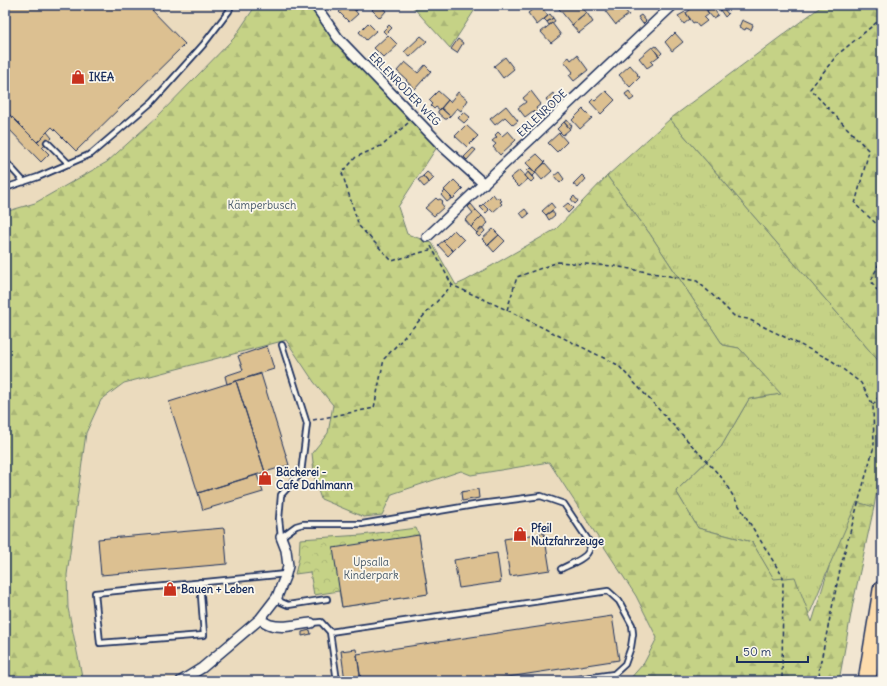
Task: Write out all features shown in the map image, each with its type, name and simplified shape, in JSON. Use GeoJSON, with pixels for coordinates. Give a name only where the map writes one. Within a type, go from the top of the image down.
{"type":"FeatureCollection","features":[{"type":"Feature","properties":{"kind":"highway"},"geometry":{"type":"LineString","coordinates":[[867,681],[882,590]]}},
{"type":"Feature","properties":{"kind":"street","name":"ERLENRODER WEG"},"geometry":{"type":"LineString","coordinates":[[315,5],[338,38],[443,147],[484,184]]}},
{"type":"Feature","properties":{"kind":"street","name":"ERLENRODE"},"geometry":{"type":"LineString","coordinates":[[426,237],[673,5]]}},
{"type":"Feature","properties":{"kind":"street"},"geometry":{"type":"LineString","coordinates":[[181,681],[202,668],[260,619],[276,596],[288,566],[286,550],[281,537]]}},
{"type":"Feature","properties":{"kind":"street"},"geometry":{"type":"LineString","coordinates":[[260,619],[268,624],[282,627],[311,623]]}},
{"type":"Feature","properties":{"kind":"lane"},"geometry":{"type":"LineString","coordinates":[[5,188],[24,182],[91,154],[153,101],[203,45],[229,11],[231,5]]}},
{"type":"Feature","properties":{"kind":"lane"},"geometry":{"type":"LineString","coordinates":[[47,142],[69,164]]}},
{"type":"Feature","properties":{"kind":"lane"},"geometry":{"type":"LineString","coordinates":[[5,161],[24,182]]}},
{"type":"Feature","properties":{"kind":"lane"},"geometry":{"type":"LineString","coordinates":[[282,345],[307,424],[301,474],[281,495],[279,519],[281,537],[296,526],[303,524],[362,524],[480,504],[541,496],[564,504],[590,543],[589,552],[586,556],[561,568]]}},
{"type":"Feature","properties":{"kind":"lane"},"geometry":{"type":"LineString","coordinates":[[200,582],[204,635],[100,644],[95,593],[200,582],[286,574]]}},
{"type":"Feature","properties":{"kind":"lane"},"geometry":{"type":"LineString","coordinates":[[330,632],[608,591],[619,601],[632,625],[633,634],[631,647],[625,664],[614,674],[564,681]]}},
{"type":"Feature","properties":{"kind":"lane"},"geometry":{"type":"LineString","coordinates":[[276,596],[281,602],[288,605],[327,599]]}},
{"type":"Feature","properties":{"kind":"lane"},"geometry":{"type":"LineString","coordinates":[[311,623],[321,622],[330,632],[336,681]]}},
{"type":"Feature","properties":{"kind":"path"},"geometry":{"type":"LineString","coordinates":[[882,18],[837,55],[810,89],[869,151],[855,204],[882,229]]}},
{"type":"Feature","properties":{"kind":"path"},"geometry":{"type":"LineString","coordinates":[[415,117],[383,145],[356,157],[342,173],[359,226],[392,261],[433,249]]}},
{"type":"Feature","properties":{"kind":"path"},"geometry":{"type":"LineString","coordinates":[[426,237],[452,285],[507,310],[618,365],[722,478],[784,577],[782,681]]}},
{"type":"Feature","properties":{"kind":"path"},"geometry":{"type":"LineString","coordinates":[[882,257],[871,281],[882,298]]}},
{"type":"Feature","properties":{"kind":"path"},"geometry":{"type":"LineString","coordinates":[[507,310],[517,277],[558,262],[614,266],[697,281],[735,317],[748,319],[832,360],[861,383],[873,405],[874,446],[841,565],[818,670],[820,681]]}},
{"type":"Feature","properties":{"kind":"path"},"geometry":{"type":"LineString","coordinates":[[306,422],[374,408],[384,360],[452,285]]}},
{"type":"Feature","properties":{"kind":"path"},"geometry":{"type":"LineString","coordinates":[[873,405],[882,392]]}},
{"type":"Feature","properties":{"kind":"shaded area"},"geometry":{"type":"Polygon","coordinates":[[[5,5],[248,5],[250,14],[234,38],[157,117],[107,162],[35,203],[5,212],[5,5]]]}},
{"type":"Feature","properties":{"kind":"shaded area"},"geometry":{"type":"Polygon","coordinates":[[[286,340],[316,384],[333,405],[328,433],[312,453],[382,515],[392,494],[461,471],[471,475],[549,462],[636,596],[657,638],[644,663],[628,681],[83,681],[68,608],[67,575],[86,433],[101,400],[126,382],[286,340]]]}},
{"type":"Feature","properties":{"kind":"green space","name":"Kämperbusch"},"geometry":{"type":"Polygon","coordinates":[[[256,5],[313,5],[334,41],[437,147],[398,207],[407,234],[432,243],[456,285],[556,229],[607,176],[650,234],[723,345],[739,348],[781,394],[749,399],[721,447],[676,491],[698,528],[752,542],[774,579],[795,577],[812,622],[830,564],[857,502],[874,507],[853,603],[839,681],[628,681],[644,663],[657,638],[636,596],[549,462],[471,475],[461,471],[392,494],[382,515],[364,517],[321,499],[315,482],[312,453],[328,433],[333,405],[314,382],[286,340],[124,383],[101,400],[86,433],[67,575],[68,608],[83,681],[5,681],[5,212],[35,203],[107,162],[157,117],[234,38],[256,5]]]}},
{"type":"Feature","properties":{"kind":"green space"},"geometry":{"type":"Polygon","coordinates":[[[411,5],[478,5],[450,48],[411,5]]]}},
{"type":"Feature","properties":{"kind":"green space"},"geometry":{"type":"Polygon","coordinates":[[[823,5],[882,5],[882,365],[670,119],[823,5]]]}},
{"type":"Feature","properties":{"kind":"green space"},"geometry":{"type":"Polygon","coordinates":[[[670,119],[882,365],[882,462],[874,507],[830,564],[808,618],[774,580],[752,542],[698,528],[676,491],[721,447],[749,399],[780,394],[739,348],[723,345],[650,234],[607,176],[670,119]]]}},
{"type":"Feature","properties":{"kind":"green space","name":"Upsalla Kinderpark"},"geometry":{"type":"Polygon","coordinates":[[[416,528],[419,535],[428,594],[342,607],[339,591],[314,595],[310,572],[295,574],[299,558],[300,539],[362,535],[416,528]]]}},
{"type":"Feature","properties":{"kind":"building","name":"IKEA"},"geometry":{"type":"Polygon","coordinates":[[[5,5],[147,5],[185,44],[76,151],[52,127],[37,142],[5,110],[5,5]]]}},
{"type":"Feature","properties":{"kind":"building"},"geometry":{"type":"Polygon","coordinates":[[[346,5],[350,5],[358,14],[349,22],[339,12],[346,5]]]}},
{"type":"Feature","properties":{"kind":"building"},"geometry":{"type":"Polygon","coordinates":[[[350,5],[362,5],[356,11],[350,5]]]}},
{"type":"Feature","properties":{"kind":"building"},"geometry":{"type":"Polygon","coordinates":[[[376,5],[379,5],[386,11],[380,18],[372,10],[376,5]]]}},
{"type":"Feature","properties":{"kind":"building"},"geometry":{"type":"Polygon","coordinates":[[[533,5],[540,5],[548,16],[537,25],[528,13],[532,10],[531,8],[533,5]]]}},
{"type":"Feature","properties":{"kind":"building"},"geometry":{"type":"Polygon","coordinates":[[[556,5],[580,5],[587,13],[572,25],[556,5]]]}},
{"type":"Feature","properties":{"kind":"building"},"geometry":{"type":"Polygon","coordinates":[[[611,5],[621,5],[629,15],[616,25],[606,12],[612,7],[611,5]]]}},
{"type":"Feature","properties":{"kind":"building"},"geometry":{"type":"Polygon","coordinates":[[[696,5],[703,5],[709,14],[704,18],[707,21],[699,27],[695,22],[693,23],[686,13],[696,5]]]}},
{"type":"Feature","properties":{"kind":"building"},"geometry":{"type":"Polygon","coordinates":[[[712,7],[718,15],[713,18],[707,11],[712,7]]]}},
{"type":"Feature","properties":{"kind":"building"},"geometry":{"type":"Polygon","coordinates":[[[723,8],[728,14],[725,17],[720,10],[723,8]]]}},
{"type":"Feature","properties":{"kind":"building"},"geometry":{"type":"Polygon","coordinates":[[[685,12],[690,19],[684,24],[678,16],[685,12]]]}},
{"type":"Feature","properties":{"kind":"building"},"geometry":{"type":"Polygon","coordinates":[[[587,13],[593,22],[579,33],[572,25],[587,13]]]}},
{"type":"Feature","properties":{"kind":"building"},"geometry":{"type":"Polygon","coordinates":[[[550,14],[553,18],[547,22],[544,19],[550,14]]]}},
{"type":"Feature","properties":{"kind":"building"},"geometry":{"type":"Polygon","coordinates":[[[641,15],[646,21],[643,24],[638,17],[641,15]]]}},
{"type":"Feature","properties":{"kind":"building"},"geometry":{"type":"Polygon","coordinates":[[[553,18],[555,21],[549,25],[547,22],[553,18]]]}},
{"type":"Feature","properties":{"kind":"building"},"geometry":{"type":"Polygon","coordinates":[[[742,20],[753,25],[751,30],[746,28],[745,30],[739,27],[742,20]]]}},
{"type":"Feature","properties":{"kind":"building"},"geometry":{"type":"Polygon","coordinates":[[[368,23],[376,31],[366,40],[359,32],[368,23]]]}},
{"type":"Feature","properties":{"kind":"building"},"geometry":{"type":"Polygon","coordinates":[[[552,23],[561,35],[551,43],[541,32],[552,23]]]}},
{"type":"Feature","properties":{"kind":"building"},"geometry":{"type":"Polygon","coordinates":[[[389,25],[392,28],[386,34],[383,31],[389,25]]]}},
{"type":"Feature","properties":{"kind":"building"},"geometry":{"type":"Polygon","coordinates":[[[675,33],[683,42],[672,51],[665,42],[675,33]]]}},
{"type":"Feature","properties":{"kind":"building"},"geometry":{"type":"Polygon","coordinates":[[[388,35],[398,45],[384,58],[374,48],[388,35]]]}},
{"type":"Feature","properties":{"kind":"building"},"geometry":{"type":"Polygon","coordinates":[[[421,36],[427,41],[410,57],[404,52],[421,36]]]}},
{"type":"Feature","properties":{"kind":"building"},"geometry":{"type":"Polygon","coordinates":[[[458,39],[463,43],[457,53],[451,49],[458,39]]]}},
{"type":"Feature","properties":{"kind":"building"},"geometry":{"type":"Polygon","coordinates":[[[656,46],[662,53],[659,56],[653,48],[656,46]]]}},
{"type":"Feature","properties":{"kind":"building"},"geometry":{"type":"Polygon","coordinates":[[[652,47],[659,56],[651,62],[653,64],[647,68],[639,58],[652,47]]]}},
{"type":"Feature","properties":{"kind":"building"},"geometry":{"type":"Polygon","coordinates":[[[577,55],[588,70],[574,81],[569,75],[573,72],[564,61],[569,57],[571,60],[577,55]]]}},
{"type":"Feature","properties":{"kind":"building"},"geometry":{"type":"Polygon","coordinates":[[[505,57],[514,69],[503,78],[494,66],[505,57]]]}},
{"type":"Feature","properties":{"kind":"building"},"geometry":{"type":"Polygon","coordinates":[[[405,62],[418,73],[425,65],[431,71],[415,89],[397,71],[405,62]]]}},
{"type":"Feature","properties":{"kind":"building"},"geometry":{"type":"Polygon","coordinates":[[[630,65],[640,77],[630,87],[619,75],[630,65]]]}},
{"type":"Feature","properties":{"kind":"building"},"geometry":{"type":"Polygon","coordinates":[[[438,91],[448,100],[440,110],[436,107],[434,109],[431,106],[433,104],[429,100],[438,91]]]}},
{"type":"Feature","properties":{"kind":"building"},"geometry":{"type":"Polygon","coordinates":[[[531,91],[541,104],[536,108],[538,111],[535,113],[533,111],[525,117],[518,108],[526,102],[523,98],[531,91]]]}},
{"type":"Feature","properties":{"kind":"building"},"geometry":{"type":"Polygon","coordinates":[[[606,91],[615,100],[601,114],[590,102],[593,99],[595,101],[606,91]]]}},
{"type":"Feature","properties":{"kind":"building"},"geometry":{"type":"Polygon","coordinates":[[[629,91],[634,98],[630,101],[625,94],[629,91]]]}},
{"type":"Feature","properties":{"kind":"building"},"geometry":{"type":"Polygon","coordinates":[[[458,92],[468,100],[461,111],[457,108],[450,116],[441,108],[448,100],[450,102],[458,92]]]}},
{"type":"Feature","properties":{"kind":"building"},"geometry":{"type":"Polygon","coordinates":[[[553,93],[559,102],[552,107],[546,99],[553,93]]]}},
{"type":"Feature","properties":{"kind":"building"},"geometry":{"type":"Polygon","coordinates":[[[506,106],[518,121],[513,125],[505,117],[495,125],[490,119],[506,106]]]}},
{"type":"Feature","properties":{"kind":"building"},"geometry":{"type":"Polygon","coordinates":[[[441,108],[450,116],[447,119],[438,113],[441,108]]]}},
{"type":"Feature","properties":{"kind":"building"},"geometry":{"type":"Polygon","coordinates":[[[583,109],[592,118],[580,129],[572,120],[583,109]]]}},
{"type":"Feature","properties":{"kind":"building"},"geometry":{"type":"Polygon","coordinates":[[[5,110],[49,154],[41,162],[5,125],[5,110]]]}},
{"type":"Feature","properties":{"kind":"building"},"geometry":{"type":"Polygon","coordinates":[[[464,112],[470,117],[464,123],[458,118],[464,112]]]}},
{"type":"Feature","properties":{"kind":"building"},"geometry":{"type":"Polygon","coordinates":[[[567,120],[572,126],[569,128],[564,122],[567,120]]]}},
{"type":"Feature","properties":{"kind":"building"},"geometry":{"type":"Polygon","coordinates":[[[564,122],[570,129],[563,135],[557,129],[564,122]]]}},
{"type":"Feature","properties":{"kind":"building"},"geometry":{"type":"Polygon","coordinates":[[[466,125],[478,136],[467,147],[455,136],[466,125]]]}},
{"type":"Feature","properties":{"kind":"building"},"geometry":{"type":"Polygon","coordinates":[[[508,131],[516,140],[500,155],[493,147],[496,144],[492,141],[497,137],[495,135],[498,132],[502,136],[508,131]]]}},
{"type":"Feature","properties":{"kind":"building"},"geometry":{"type":"Polygon","coordinates":[[[47,132],[52,138],[42,147],[37,142],[47,132]]]}},
{"type":"Feature","properties":{"kind":"building"},"geometry":{"type":"Polygon","coordinates":[[[559,133],[567,142],[557,152],[548,143],[559,133]]]}},
{"type":"Feature","properties":{"kind":"building"},"geometry":{"type":"Polygon","coordinates":[[[473,148],[476,150],[467,160],[464,157],[473,148]]]}},
{"type":"Feature","properties":{"kind":"building"},"geometry":{"type":"Polygon","coordinates":[[[537,154],[545,162],[535,172],[526,163],[537,154]]]}},
{"type":"Feature","properties":{"kind":"building"},"geometry":{"type":"Polygon","coordinates":[[[545,163],[552,171],[542,180],[535,172],[545,163]]]}},
{"type":"Feature","properties":{"kind":"building"},"geometry":{"type":"Polygon","coordinates":[[[530,168],[536,173],[532,177],[527,171],[530,168]]]}},
{"type":"Feature","properties":{"kind":"building"},"geometry":{"type":"Polygon","coordinates":[[[520,170],[528,179],[519,187],[510,178],[520,170]]]}},
{"type":"Feature","properties":{"kind":"building"},"geometry":{"type":"Polygon","coordinates":[[[427,172],[434,178],[429,183],[423,176],[427,172]]]}},
{"type":"Feature","properties":{"kind":"building"},"geometry":{"type":"Polygon","coordinates":[[[528,172],[534,179],[531,182],[525,176],[528,172]]]}},
{"type":"Feature","properties":{"kind":"building"},"geometry":{"type":"Polygon","coordinates":[[[559,172],[564,179],[560,183],[554,176],[559,172]]]}},
{"type":"Feature","properties":{"kind":"building"},"geometry":{"type":"Polygon","coordinates":[[[582,175],[586,179],[578,188],[573,184],[582,175]]]}},
{"type":"Feature","properties":{"kind":"building"},"geometry":{"type":"Polygon","coordinates":[[[423,176],[429,183],[424,187],[418,180],[423,176]]]}},
{"type":"Feature","properties":{"kind":"building"},"geometry":{"type":"Polygon","coordinates":[[[454,180],[463,189],[453,199],[444,190],[454,180]]]}},
{"type":"Feature","properties":{"kind":"building"},"geometry":{"type":"Polygon","coordinates":[[[445,191],[452,198],[447,202],[441,195],[445,191]]]}},
{"type":"Feature","properties":{"kind":"building"},"geometry":{"type":"Polygon","coordinates":[[[493,194],[497,199],[498,197],[502,201],[500,202],[502,204],[493,212],[484,203],[493,194]]]}},
{"type":"Feature","properties":{"kind":"building"},"geometry":{"type":"Polygon","coordinates":[[[574,196],[578,201],[575,204],[571,199],[574,196]]]}},
{"type":"Feature","properties":{"kind":"building"},"geometry":{"type":"Polygon","coordinates":[[[436,198],[443,201],[441,203],[444,207],[434,216],[425,208],[436,198]]]}},
{"type":"Feature","properties":{"kind":"building"},"geometry":{"type":"Polygon","coordinates":[[[551,203],[555,208],[546,215],[542,211],[551,203]]]}},
{"type":"Feature","properties":{"kind":"building"},"geometry":{"type":"Polygon","coordinates":[[[568,203],[573,208],[568,213],[563,207],[568,203]]]}},
{"type":"Feature","properties":{"kind":"building"},"geometry":{"type":"Polygon","coordinates":[[[471,204],[476,210],[473,213],[468,207],[471,204]]]}},
{"type":"Feature","properties":{"kind":"building"},"geometry":{"type":"Polygon","coordinates":[[[483,204],[489,210],[486,213],[480,207],[483,204]]]}},
{"type":"Feature","properties":{"kind":"building"},"geometry":{"type":"Polygon","coordinates":[[[525,209],[529,214],[524,218],[520,213],[525,209]]]}},
{"type":"Feature","properties":{"kind":"building"},"geometry":{"type":"Polygon","coordinates":[[[476,210],[482,216],[471,227],[465,220],[476,210]]]}},
{"type":"Feature","properties":{"kind":"building"},"geometry":{"type":"Polygon","coordinates":[[[552,211],[555,215],[549,220],[546,215],[552,211]]]}},
{"type":"Feature","properties":{"kind":"building"},"geometry":{"type":"Polygon","coordinates":[[[482,216],[488,223],[477,233],[471,227],[482,216]]]}},
{"type":"Feature","properties":{"kind":"building"},"geometry":{"type":"Polygon","coordinates":[[[482,227],[485,231],[479,237],[476,234],[482,227]]]}},
{"type":"Feature","properties":{"kind":"building"},"geometry":{"type":"Polygon","coordinates":[[[493,229],[499,235],[488,245],[482,239],[493,229]]]}},
{"type":"Feature","properties":{"kind":"building"},"geometry":{"type":"Polygon","coordinates":[[[454,230],[464,240],[453,251],[443,241],[454,230]]]}},
{"type":"Feature","properties":{"kind":"building"},"geometry":{"type":"Polygon","coordinates":[[[499,235],[505,241],[494,252],[488,245],[499,235]]]}},
{"type":"Feature","properties":{"kind":"building"},"geometry":{"type":"Polygon","coordinates":[[[443,241],[453,251],[448,256],[438,245],[443,241]]]}},
{"type":"Feature","properties":{"kind":"building"},"geometry":{"type":"Polygon","coordinates":[[[267,346],[274,369],[227,384],[225,376],[243,370],[238,356],[267,346]]]}},
{"type":"Feature","properties":{"kind":"building"},"geometry":{"type":"Polygon","coordinates":[[[261,374],[289,465],[265,472],[236,381],[261,374]]]}},
{"type":"Feature","properties":{"kind":"building"},"geometry":{"type":"Polygon","coordinates":[[[236,381],[265,472],[198,493],[169,402],[236,381]]]}},
{"type":"Feature","properties":{"kind":"building"},"geometry":{"type":"Polygon","coordinates":[[[257,475],[263,492],[203,510],[198,493],[257,475]]]}},
{"type":"Feature","properties":{"kind":"building"},"geometry":{"type":"Polygon","coordinates":[[[478,489],[479,498],[462,501],[461,492],[478,489]]]}},
{"type":"Feature","properties":{"kind":"building"},"geometry":{"type":"Polygon","coordinates":[[[224,528],[227,564],[101,575],[98,539],[224,528]]]}},
{"type":"Feature","properties":{"kind":"building"},"geometry":{"type":"Polygon","coordinates":[[[544,533],[550,570],[510,576],[504,539],[544,533]]]}},
{"type":"Feature","properties":{"kind":"building","name":"Upsalla Kinderpark"},"geometry":{"type":"Polygon","coordinates":[[[419,535],[428,594],[342,607],[333,548],[419,535]]]}},
{"type":"Feature","properties":{"kind":"building"},"geometry":{"type":"Polygon","coordinates":[[[497,553],[501,582],[459,588],[454,560],[497,553]]]}},
{"type":"Feature","properties":{"kind":"building"},"geometry":{"type":"Polygon","coordinates":[[[612,616],[619,660],[482,681],[361,681],[357,654],[612,616]]]}},
{"type":"Feature","properties":{"kind":"building"},"geometry":{"type":"Polygon","coordinates":[[[310,630],[311,634],[302,636],[302,632],[310,630]]]}},
{"type":"Feature","properties":{"kind":"building"},"geometry":{"type":"Polygon","coordinates":[[[356,649],[361,681],[345,681],[341,651],[356,649]]]}},
{"type":"Feature","properties":{"kind":"place","name":"IKEA"},"geometry":{"type":"Point","coordinates":[78,77]}},
{"type":"Feature","properties":{"kind":"place","name":"Bäckerei - Cafe Dahlmann"},"geometry":{"type":"Point","coordinates":[265,478]}},
{"type":"Feature","properties":{"kind":"place","name":"Pfeil Nutzfahrzeuge"},"geometry":{"type":"Point","coordinates":[520,534]}},
{"type":"Feature","properties":{"kind":"place","name":"Bauen + Leben"},"geometry":{"type":"Point","coordinates":[170,589]}}]}
